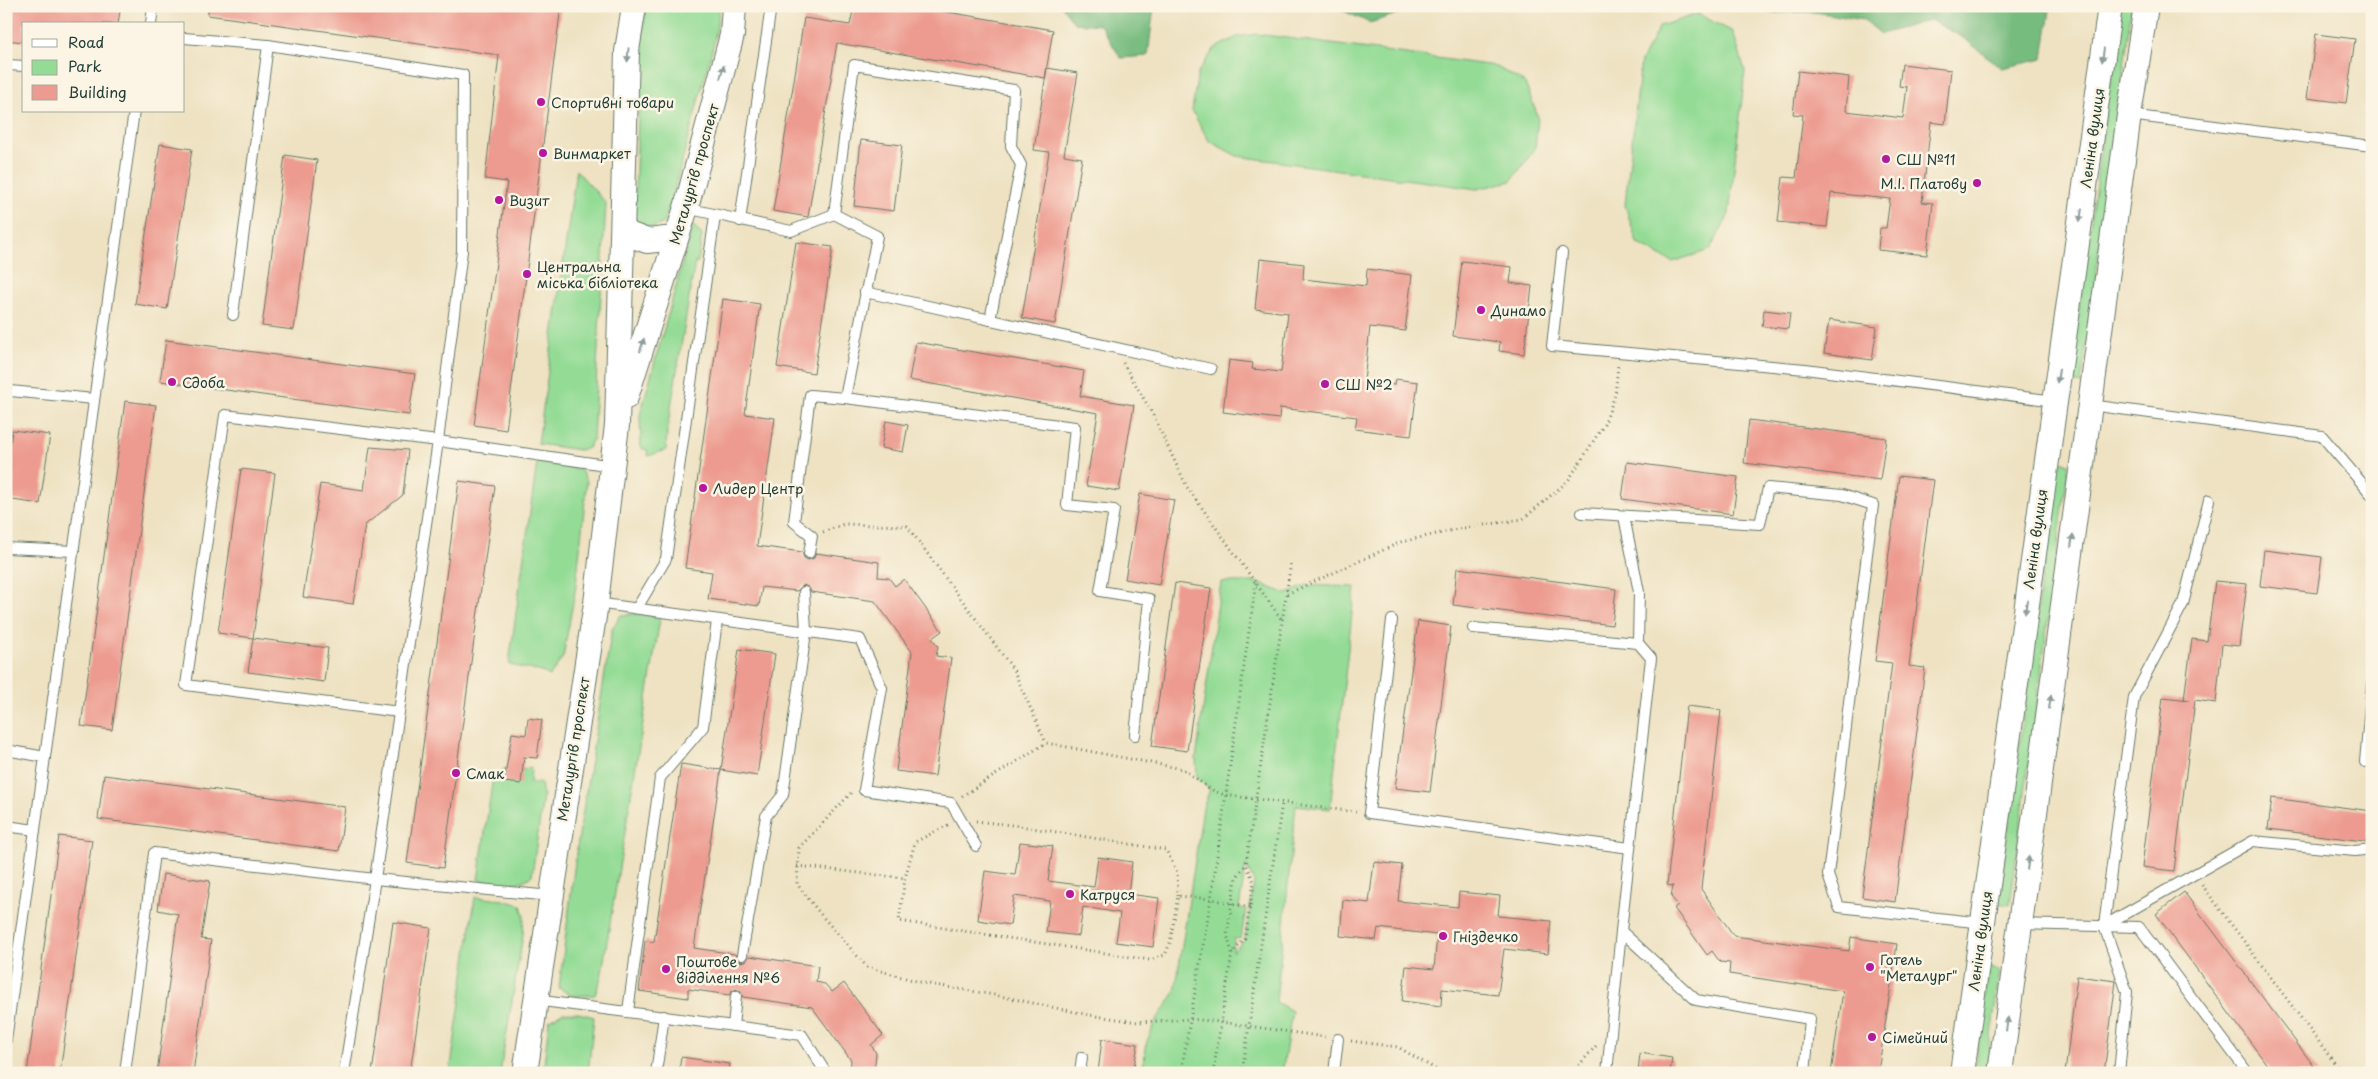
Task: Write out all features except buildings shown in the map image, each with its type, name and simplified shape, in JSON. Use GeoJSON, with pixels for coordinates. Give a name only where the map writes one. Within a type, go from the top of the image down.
{"type":"FeatureCollection","features":[{"type":"Feature","properties":{"kind":"street","name":"Металургів проспект"},"geometry":{"type":"LineString","coordinates":[[524,1073],[596,603],[614,466],[617,425],[627,51],[634,6]]}},
{"type":"Feature","properties":{"kind":"street","name":"Металургів проспект"},"geometry":{"type":"LineString","coordinates":[[617,425],[686,208],[732,36],[734,6]]}},
{"type":"Feature","properties":{"kind":"street","name":"Леніна вулиця"},"geometry":{"type":"LineString","coordinates":[[1962,1073],[2110,6]]}},
{"type":"Feature","properties":{"kind":"street"},"geometry":{"type":"LineString","coordinates":[[2000,1073],[2129,115],[2146,6]]}},
{"type":"Feature","properties":{"kind":"street"},"geometry":{"type":"LineString","coordinates":[[623,232],[647,241],[675,238]]}},
{"type":"Feature","properties":{"kind":"street"},"geometry":{"type":"LineString","coordinates":[[2054,401],[2090,405]]}},
{"type":"Feature","properties":{"kind":"street"},"geometry":{"type":"LineString","coordinates":[[1983,923],[2020,924]]}},
{"type":"Feature","properties":{"kind":"lane"},"geometry":{"type":"LineString","coordinates":[[151,22],[153,6]]}},
{"type":"Feature","properties":{"kind":"lane"},"geometry":{"type":"LineString","coordinates":[[740,221],[771,6]]}},
{"type":"Feature","properties":{"kind":"lane"},"geometry":{"type":"LineString","coordinates":[[185,38],[268,45],[463,75],[462,251],[438,441],[375,879],[344,1073]]}},
{"type":"Feature","properties":{"kind":"lane"},"geometry":{"type":"LineString","coordinates":[[233,315],[268,45]]}},
{"type":"Feature","properties":{"kind":"lane"},"geometry":{"type":"LineString","coordinates":[[6,68],[8,65],[22,66]]}},
{"type":"Feature","properties":{"kind":"lane"},"geometry":{"type":"LineString","coordinates":[[834,214],[854,65],[1014,90],[1011,146],[1021,165],[990,320]]}},
{"type":"Feature","properties":{"kind":"lane"},"geometry":{"type":"LineString","coordinates":[[6,1040],[134,112]]}},
{"type":"Feature","properties":{"kind":"lane"},"geometry":{"type":"LineString","coordinates":[[2129,115],[2372,146]]}},
{"type":"Feature","properties":{"kind":"lane"},"geometry":{"type":"LineString","coordinates":[[686,208],[715,216],[791,231],[834,214],[877,236],[845,398]]}},
{"type":"Feature","properties":{"kind":"lane"},"geometry":{"type":"LineString","coordinates":[[638,608],[666,559],[715,216]]}},
{"type":"Feature","properties":{"kind":"lane"},"geometry":{"type":"LineString","coordinates":[[1562,253],[1552,346],[1805,369],[2054,401]]}},
{"type":"Feature","properties":{"kind":"lane"},"geometry":{"type":"LineString","coordinates":[[865,292],[1211,369]]}},
{"type":"Feature","properties":{"kind":"lane"},"geometry":{"type":"LineString","coordinates":[[6,388],[94,400]]}},
{"type":"Feature","properties":{"kind":"lane"},"geometry":{"type":"LineString","coordinates":[[809,552],[812,536],[794,522],[810,395],[1075,427],[1068,505],[1114,510],[1100,591],[1149,599],[1135,735]]}},
{"type":"Feature","properties":{"kind":"lane"},"geometry":{"type":"LineString","coordinates":[[2090,405],[2322,436],[2372,495]]}},
{"type":"Feature","properties":{"kind":"lane"},"geometry":{"type":"LineString","coordinates":[[399,712],[186,685],[224,415],[438,441],[614,466]]}},
{"type":"Feature","properties":{"kind":"lane"},"geometry":{"type":"LineString","coordinates":[[1582,513],[1760,524],[1768,488],[1842,495],[1873,506],[1828,875],[1839,907],[1983,923]]}},
{"type":"Feature","properties":{"kind":"lane"},"geometry":{"type":"LineString","coordinates":[[2119,1073],[2127,992],[2104,926],[2134,697],[2183,604],[2209,500]]}},
{"type":"Feature","properties":{"kind":"lane"},"geometry":{"type":"LineString","coordinates":[[1607,1073],[1620,931],[1651,658],[1638,643],[1639,592],[1624,516]]}},
{"type":"Feature","properties":{"kind":"lane"},"geometry":{"type":"LineString","coordinates":[[6,548],[74,550]]}},
{"type":"Feature","properties":{"kind":"lane"},"geometry":{"type":"LineString","coordinates":[[742,955],[766,816],[783,795],[806,632],[804,592]]}},
{"type":"Feature","properties":{"kind":"lane"},"geometry":{"type":"LineString","coordinates":[[596,603],[860,640],[882,688],[864,790],[951,803],[976,846]]}},
{"type":"Feature","properties":{"kind":"lane"},"geometry":{"type":"LineString","coordinates":[[1392,620],[1369,813],[1630,848]]}},
{"type":"Feature","properties":{"kind":"lane"},"geometry":{"type":"LineString","coordinates":[[628,1012],[660,778],[702,727],[717,621]]}},
{"type":"Feature","properties":{"kind":"lane"},"geometry":{"type":"LineString","coordinates":[[1473,628],[1638,643]]}},
{"type":"Feature","properties":{"kind":"lane"},"geometry":{"type":"LineString","coordinates":[[2365,762],[2372,683]]}},
{"type":"Feature","properties":{"kind":"lane"},"geometry":{"type":"LineString","coordinates":[[6,750],[45,757]]}},
{"type":"Feature","properties":{"kind":"lane"},"geometry":{"type":"LineString","coordinates":[[6,826],[36,830]]}},
{"type":"Feature","properties":{"kind":"lane"},"geometry":{"type":"LineString","coordinates":[[2104,926],[2253,842],[2355,851],[2372,849]]}},
{"type":"Feature","properties":{"kind":"lane"},"geometry":{"type":"LineString","coordinates":[[125,1073],[154,853],[375,879],[551,896]]}},
{"type":"Feature","properties":{"kind":"lane"},"geometry":{"type":"LineString","coordinates":[[2020,924],[2139,927],[2248,1073]]}},
{"type":"Feature","properties":{"kind":"lane"},"geometry":{"type":"LineString","coordinates":[[1620,931],[1696,1000],[1810,1019],[1805,1073]]}},
{"type":"Feature","properties":{"kind":"lane"},"geometry":{"type":"LineString","coordinates":[[732,1026],[736,996]]}},
{"type":"Feature","properties":{"kind":"lane"},"geometry":{"type":"LineString","coordinates":[[535,1000],[802,1035],[826,1073]]}},
{"type":"Feature","properties":{"kind":"lane"},"geometry":{"type":"LineString","coordinates":[[656,1073],[664,1016]]}},
{"type":"Feature","properties":{"kind":"lane"},"geometry":{"type":"LineString","coordinates":[[1334,1073],[1338,1039]]}},
{"type":"Feature","properties":{"kind":"lane"},"geometry":{"type":"LineString","coordinates":[[1080,1073],[1082,1057]]}},
{"type":"Feature","properties":{"kind":"path"},"geometry":{"type":"LineString","coordinates":[[1114,347],[1152,413],[1187,487],[1282,621]]}},
{"type":"Feature","properties":{"kind":"path"},"geometry":{"type":"LineString","coordinates":[[1287,594],[1401,542],[1458,529],[1523,519],[1568,481],[1605,423],[1615,395],[1620,352]]}},
{"type":"Feature","properties":{"kind":"path"},"geometry":{"type":"LineString","coordinates":[[812,536],[844,524],[907,526],[1013,669],[1046,743]]}},
{"type":"Feature","properties":{"kind":"path"},"geometry":{"type":"LineString","coordinates":[[1214,1073],[1232,952],[1226,935],[1236,878],[1246,864],[1291,562]]}},
{"type":"Feature","properties":{"kind":"path"},"geometry":{"type":"LineString","coordinates":[[1181,1073],[1211,899],[1224,795],[1256,582]]}},
{"type":"Feature","properties":{"kind":"path"},"geometry":{"type":"LineString","coordinates":[[951,803],[1046,743],[1183,769],[1210,789],[1224,795],[1369,813]]}},
{"type":"Feature","properties":{"kind":"path"},"geometry":{"type":"LineString","coordinates":[[864,790],[850,793],[799,848],[797,866],[798,884],[822,916],[867,967],[923,983],[1000,996],[1088,1015],[1138,1022],[1190,1019],[1221,1022],[1398,1047],[1442,1073]]}},
{"type":"Feature","properties":{"kind":"path"},"geometry":{"type":"LineString","coordinates":[[1242,1073],[1282,803]]}},
{"type":"Feature","properties":{"kind":"path"},"geometry":{"type":"LineString","coordinates":[[962,820],[1020,826],[1166,850],[1177,872],[1178,896],[1170,943],[1165,955],[1150,960],[899,921],[905,878],[916,842],[962,820]]}},
{"type":"Feature","properties":{"kind":"path"},"geometry":{"type":"LineString","coordinates":[[1232,952],[1245,939],[1254,882],[1246,864]]}},
{"type":"Feature","properties":{"kind":"path"},"geometry":{"type":"LineString","coordinates":[[797,866],[905,878]]}},
{"type":"Feature","properties":{"kind":"path"},"geometry":{"type":"LineString","coordinates":[[2194,875],[2342,1073]]}},
{"type":"Feature","properties":{"kind":"path"},"geometry":{"type":"LineString","coordinates":[[1178,896],[1211,899],[1250,907]]}},
{"type":"Feature","properties":{"kind":"path"},"geometry":{"type":"LineString","coordinates":[[1572,1073],[1611,1028]]}},
{"type":"Feature","properties":{"kind":"green space"},"geometry":{"type":"Polygon","coordinates":[[[646,6],[720,6],[714,43],[669,209],[664,223],[651,227],[640,224],[634,217],[641,48],[646,6]]]}},
{"type":"Feature","properties":{"kind":"green space"},"geometry":{"type":"Polygon","coordinates":[[[1062,6],[1154,6],[1148,56],[1121,58],[1100,25],[1074,23],[1062,6]]]}},
{"type":"Feature","properties":{"kind":"green space"},"geometry":{"type":"Polygon","coordinates":[[[1333,6],[1420,6],[1370,23],[1333,6]]]}},
{"type":"Feature","properties":{"kind":"green space"},"geometry":{"type":"Polygon","coordinates":[[[1757,6],[2047,6],[2050,10],[2043,59],[2002,68],[1962,37],[1930,20],[1881,34],[1864,20],[1815,12],[1771,13],[1757,6]]]}},
{"type":"Feature","properties":{"kind":"green space"},"geometry":{"type":"Polygon","coordinates":[[[2120,6],[2132,6],[2081,384],[2069,382],[2120,6]]]}},
{"type":"Feature","properties":{"kind":"green space"},"geometry":{"type":"Polygon","coordinates":[[[1698,14],[1733,32],[1745,71],[1729,214],[1710,250],[1672,262],[1637,243],[1625,205],[1641,61],[1660,26],[1698,14]]]}},
{"type":"Feature","properties":{"kind":"green space"},"geometry":{"type":"Polygon","coordinates":[[[1257,34],[1495,66],[1525,83],[1538,117],[1535,149],[1511,181],[1477,189],[1237,156],[1209,141],[1192,111],[1198,72],[1215,48],[1237,37],[1257,34]]]}},
{"type":"Feature","properties":{"kind":"green space"},"geometry":{"type":"Polygon","coordinates":[[[576,170],[606,203],[593,439],[588,448],[579,450],[538,444],[576,170]]]}},
{"type":"Feature","properties":{"kind":"green space"},"geometry":{"type":"Polygon","coordinates":[[[693,225],[702,235],[698,262],[695,262],[667,431],[666,450],[648,456],[647,450],[641,448],[640,415],[693,225]]]}},
{"type":"Feature","properties":{"kind":"green space"},"geometry":{"type":"Polygon","coordinates":[[[2057,461],[2069,463],[2010,905],[1998,903],[2057,461]]]}},
{"type":"Feature","properties":{"kind":"green space"},"geometry":{"type":"Polygon","coordinates":[[[537,462],[580,469],[587,481],[576,586],[563,657],[550,676],[509,664],[537,462]]]}},
{"type":"Feature","properties":{"kind":"green space"},"geometry":{"type":"Polygon","coordinates":[[[1221,582],[1256,582],[1287,594],[1307,585],[1355,587],[1330,809],[1296,805],[1276,1002],[1292,1011],[1282,1073],[1142,1073],[1147,1041],[1156,1021],[1175,992],[1203,808],[1210,789],[1197,779],[1196,759],[1221,582]],[[1246,865],[1239,908],[1246,909],[1241,938],[1234,939],[1233,952],[1245,939],[1254,882],[1246,865]]]}},
{"type":"Feature","properties":{"kind":"green space"},"geometry":{"type":"Polygon","coordinates":[[[642,614],[660,619],[601,978],[595,995],[572,996],[559,988],[576,854],[612,629],[621,615],[642,614]]]}},
{"type":"Feature","properties":{"kind":"green space"},"geometry":{"type":"Polygon","coordinates":[[[531,767],[530,783],[541,783],[543,797],[532,875],[520,882],[514,883],[478,880],[493,777],[506,768],[522,770],[531,767]]]}},
{"type":"Feature","properties":{"kind":"green space"},"geometry":{"type":"Polygon","coordinates":[[[475,897],[503,900],[521,905],[524,915],[523,935],[500,1073],[450,1073],[475,897]]]}},
{"type":"Feature","properties":{"kind":"green space"},"geometry":{"type":"Polygon","coordinates":[[[1988,968],[2000,970],[1986,1073],[1974,1073],[1988,968]]]}},
{"type":"Feature","properties":{"kind":"green space"},"geometry":{"type":"Polygon","coordinates":[[[562,1013],[578,1013],[594,1017],[588,1073],[543,1073],[549,1021],[562,1013]]]}},
{"type":"Feature","properties":{"kind":"place","name":"Спортивні товари"},"geometry":{"type":"Point","coordinates":[541,102]}},
{"type":"Feature","properties":{"kind":"place","name":"Винмаркет"},"geometry":{"type":"Point","coordinates":[543,153]}},
{"type":"Feature","properties":{"kind":"place","name":"СШ №11"},"geometry":{"type":"Point","coordinates":[1886,159]}},
{"type":"Feature","properties":{"kind":"place","name":"М.І. Платову"},"geometry":{"type":"Point","coordinates":[1977,183]}},
{"type":"Feature","properties":{"kind":"place","name":"Визит"},"geometry":{"type":"Point","coordinates":[499,200]}},
{"type":"Feature","properties":{"kind":"place","name":"Центральна міська бібліотека"},"geometry":{"type":"Point","coordinates":[527,274]}},
{"type":"Feature","properties":{"kind":"place","name":"Динамо"},"geometry":{"type":"Point","coordinates":[1481,310]}},
{"type":"Feature","properties":{"kind":"place","name":"Сдоба"},"geometry":{"type":"Point","coordinates":[172,382]}},
{"type":"Feature","properties":{"kind":"place","name":"СШ №2"},"geometry":{"type":"Point","coordinates":[1325,384]}},
{"type":"Feature","properties":{"kind":"place","name":"Лидер Центр"},"geometry":{"type":"Point","coordinates":[703,488]}},
{"type":"Feature","properties":{"kind":"place","name":"Смак"},"geometry":{"type":"Point","coordinates":[456,773]}},
{"type":"Feature","properties":{"kind":"place","name":"Катруся"},"geometry":{"type":"Point","coordinates":[1070,894]}},
{"type":"Feature","properties":{"kind":"place","name":"Гніздечко"},"geometry":{"type":"Point","coordinates":[1443,936]}},
{"type":"Feature","properties":{"kind":"place","name":"Готель \"Металург\""},"geometry":{"type":"Point","coordinates":[1870,967]}},
{"type":"Feature","properties":{"kind":"place","name":"Поштове відділення №6"},"geometry":{"type":"Point","coordinates":[666,969]}},
{"type":"Feature","properties":{"kind":"place","name":"Сімейний"},"geometry":{"type":"Point","coordinates":[1872,1037]}}]}
